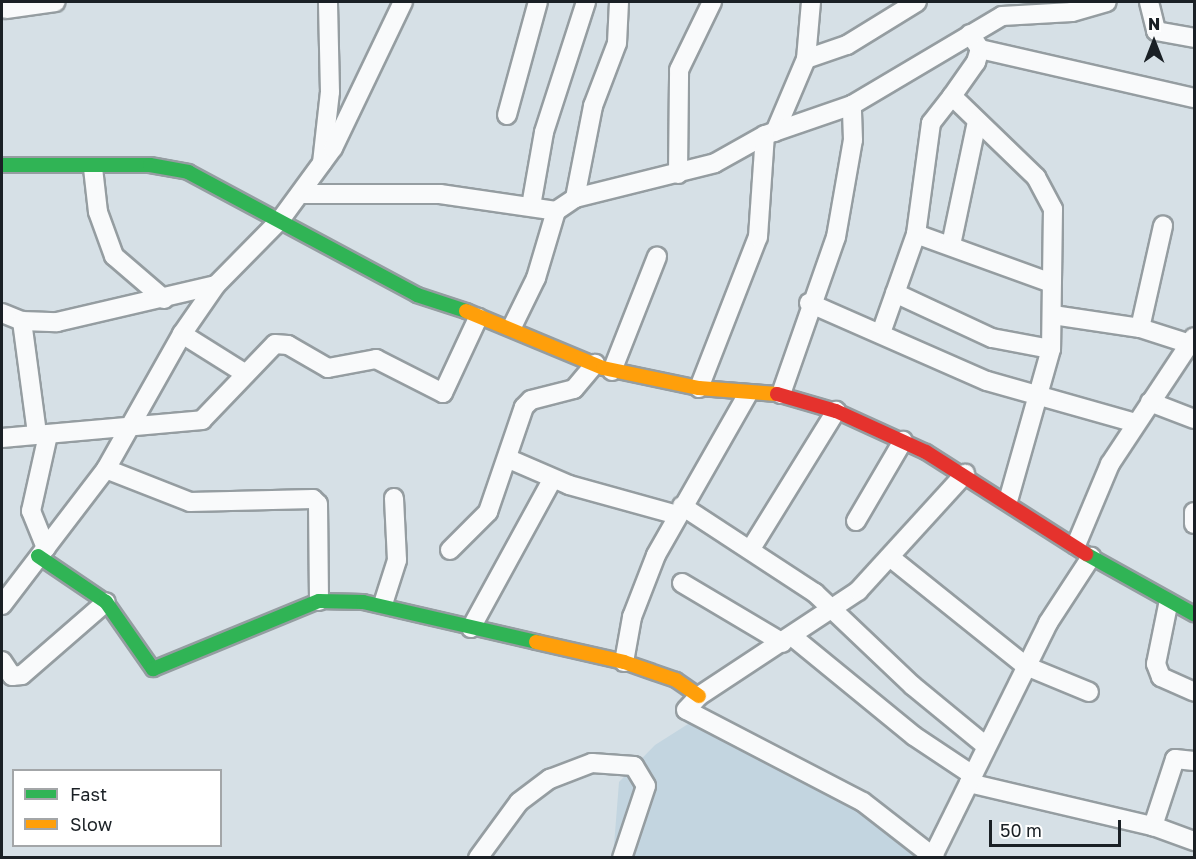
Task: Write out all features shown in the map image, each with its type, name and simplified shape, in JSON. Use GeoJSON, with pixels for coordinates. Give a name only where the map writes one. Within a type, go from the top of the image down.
{"type":"FeatureCollection","features":[{"type":"Feature","properties":{"kind":"street"},"geometry":{"type":"LineString","coordinates":[[7,7],[56,2]]}},
{"type":"Feature","properties":{"kind":"street"},"geometry":{"type":"LineString","coordinates":[[321,163],[330,92],[328,2]]}},
{"type":"Feature","properties":{"kind":"street"},"geometry":{"type":"LineString","coordinates":[[2,605],[106,469],[135,423],[182,334],[216,285],[281,219],[350,120],[402,2]]}},
{"type":"Feature","properties":{"kind":"street"},"geometry":{"type":"LineString","coordinates":[[507,116],[538,2]]}},
{"type":"Feature","properties":{"kind":"street"},"geometry":{"type":"LineString","coordinates":[[531,206],[543,132],[586,2]]}},
{"type":"Feature","properties":{"kind":"street"},"geometry":{"type":"LineString","coordinates":[[575,198],[593,106],[616,43],[619,2]]}},
{"type":"Feature","properties":{"kind":"street"},"geometry":{"type":"LineString","coordinates":[[678,174],[679,70],[712,2]]}},
{"type":"Feature","properties":{"kind":"street"},"geometry":{"type":"LineString","coordinates":[[699,388],[758,237],[770,134],[806,58],[811,2]]}},
{"type":"Feature","properties":{"kind":"street"},"geometry":{"type":"LineString","coordinates":[[806,58],[848,45],[917,2]]}},
{"type":"Feature","properties":{"kind":"street"},"geometry":{"type":"LineString","coordinates":[[881,333],[916,234],[932,123],[952,96],[975,42],[998,9],[1024,8],[1072,12],[1107,2]]}},
{"type":"Feature","properties":{"kind":"street"},"geometry":{"type":"LineString","coordinates":[[1149,2],[1156,31],[1194,39]]}},
{"type":"Feature","properties":{"kind":"street"},"geometry":{"type":"LineString","coordinates":[[512,327],[543,260],[556,211],[575,198],[715,163],[770,134],[852,105],[975,42],[1194,98]]}},
{"type":"Feature","properties":{"kind":"street"},"geometry":{"type":"LineString","coordinates":[[952,96],[1036,177],[1053,208],[1051,349],[1008,501]]}},
{"type":"Feature","properties":{"kind":"street"},"geometry":{"type":"LineString","coordinates":[[780,394],[809,303],[836,237],[845,196],[852,105]]}},
{"type":"Feature","properties":{"kind":"street"},"geometry":{"type":"LineString","coordinates":[[951,245],[977,122]]}},
{"type":"Feature","properties":{"kind":"street"},"geometry":{"type":"LineString","coordinates":[[2,165],[93,168],[150,165],[188,172],[281,219],[417,296],[478,318],[512,327],[604,367],[699,388],[748,394],[780,394],[836,411],[903,441],[965,474],[1168,605],[1194,614]]}},
{"type":"Feature","properties":{"kind":"street"},"geometry":{"type":"LineString","coordinates":[[93,168],[98,212],[114,256],[164,299]]}},
{"type":"Feature","properties":{"kind":"street"},"geometry":{"type":"LineString","coordinates":[[300,194],[440,194],[556,211]]}},
{"type":"Feature","properties":{"kind":"street"},"geometry":{"type":"LineString","coordinates":[[1140,328],[1163,226]]}},
{"type":"Feature","properties":{"kind":"street"},"geometry":{"type":"LineString","coordinates":[[916,234],[1051,283]]}},
{"type":"Feature","properties":{"kind":"street"},"geometry":{"type":"LineString","coordinates":[[450,550],[488,512],[509,459],[524,407],[531,400],[574,389],[604,367],[657,257]]}},
{"type":"Feature","properties":{"kind":"street"},"geometry":{"type":"LineString","coordinates":[[216,285],[96,317],[8,319],[42,434],[31,511],[42,552],[106,602],[153,669],[319,601],[383,604],[471,628],[624,662],[676,680],[699,696]]}},
{"type":"Feature","properties":{"kind":"street"},"geometry":{"type":"LineString","coordinates":[[895,293],[992,338],[1051,349]]}},
{"type":"Feature","properties":{"kind":"street"},"geometry":{"type":"LineString","coordinates":[[809,303],[987,381],[1135,423]]}},
{"type":"Feature","properties":{"kind":"street"},"geometry":{"type":"LineString","coordinates":[[1053,315],[1140,328],[1192,340],[1110,464],[1076,545]]}},
{"type":"Feature","properties":{"kind":"street"},"geometry":{"type":"LineString","coordinates":[[2,438],[135,423],[202,420],[275,344],[288,345],[328,368],[376,359],[443,393],[478,318]]}},
{"type":"Feature","properties":{"kind":"street"},"geometry":{"type":"LineString","coordinates":[[182,334],[246,374]]}},
{"type":"Feature","properties":{"kind":"street"},"geometry":{"type":"LineString","coordinates":[[624,662],[639,598],[680,510],[748,394]]}},
{"type":"Feature","properties":{"kind":"street"},"geometry":{"type":"LineString","coordinates":[[1150,402],[1194,418]]}},
{"type":"Feature","properties":{"kind":"street"},"geometry":{"type":"LineString","coordinates":[[752,547],[836,411]]}},
{"type":"Feature","properties":{"kind":"street"},"geometry":{"type":"LineString","coordinates":[[856,521],[903,441]]}},
{"type":"Feature","properties":{"kind":"street"},"geometry":{"type":"LineString","coordinates":[[509,459],[552,480],[680,510],[752,547],[833,610],[986,746]]}},
{"type":"Feature","properties":{"kind":"street"},"geometry":{"type":"LineString","coordinates":[[106,469],[190,502],[314,499],[318,504],[319,601]]}},
{"type":"Feature","properties":{"kind":"street"},"geometry":{"type":"LineString","coordinates":[[965,474],[891,558],[833,610],[699,696],[686,710],[863,802],[933,857],[1026,666],[1091,557]]}},
{"type":"Feature","properties":{"kind":"street"},"geometry":{"type":"LineString","coordinates":[[471,628],[552,480]]}},
{"type":"Feature","properties":{"kind":"street"},"geometry":{"type":"LineString","coordinates":[[383,604],[397,560],[394,498]]}},
{"type":"Feature","properties":{"kind":"street"},"geometry":{"type":"LineString","coordinates":[[1194,512],[1194,524]]}},
{"type":"Feature","properties":{"kind":"street"},"geometry":{"type":"LineString","coordinates":[[891,558],[1026,666],[1089,692]]}},
{"type":"Feature","properties":{"kind":"street"},"geometry":{"type":"LineString","coordinates":[[682,583],[788,640],[970,778],[1154,826],[1194,842]]}},
{"type":"Feature","properties":{"kind":"street"},"geometry":{"type":"LineString","coordinates":[[2,661],[12,676],[22,675],[106,602]]}},
{"type":"Feature","properties":{"kind":"street"},"geometry":{"type":"LineString","coordinates":[[1168,605],[1156,664],[1161,677],[1194,692]]}},
{"type":"Feature","properties":{"kind":"street"},"geometry":{"type":"LineString","coordinates":[[1154,826],[1175,759],[1194,761]]}},
{"type":"Feature","properties":{"kind":"street"},"geometry":{"type":"LineString","coordinates":[[478,858],[519,802],[550,779],[592,763],[634,766],[646,786],[622,858]]}},
{"type":"Feature","properties":{"kind":"shaded area"},"geometry":{"type":"Polygon","coordinates":[[[696,719],[859,800],[925,858],[613,858],[619,782],[655,745],[696,719]]]}},
{"type":"Feature","properties":{"kind":"traffic: fast"},"geometry":{"type":"LineString","coordinates":[[2,165],[150,165],[188,172],[417,295],[466,311]]}},
{"type":"Feature","properties":{"kind":"traffic: fast"},"geometry":{"type":"LineString","coordinates":[[1086,554],[1194,614]]}},
{"type":"Feature","properties":{"kind":"traffic: fast"},"geometry":{"type":"LineString","coordinates":[[38,556],[106,602],[153,669],[319,601],[363,602],[536,642]]}},
{"type":"Feature","properties":{"kind":"traffic: slow"},"geometry":{"type":"LineString","coordinates":[[466,311],[603,368],[699,388],[777,394]]}},
{"type":"Feature","properties":{"kind":"traffic: slow"},"geometry":{"type":"LineString","coordinates":[[536,642],[624,662],[676,680],[699,696]]}},
{"type":"Feature","properties":{"kind":"traffic: jam"},"geometry":{"type":"LineString","coordinates":[[777,394],[836,411],[926,452],[1086,554]]}}]}
